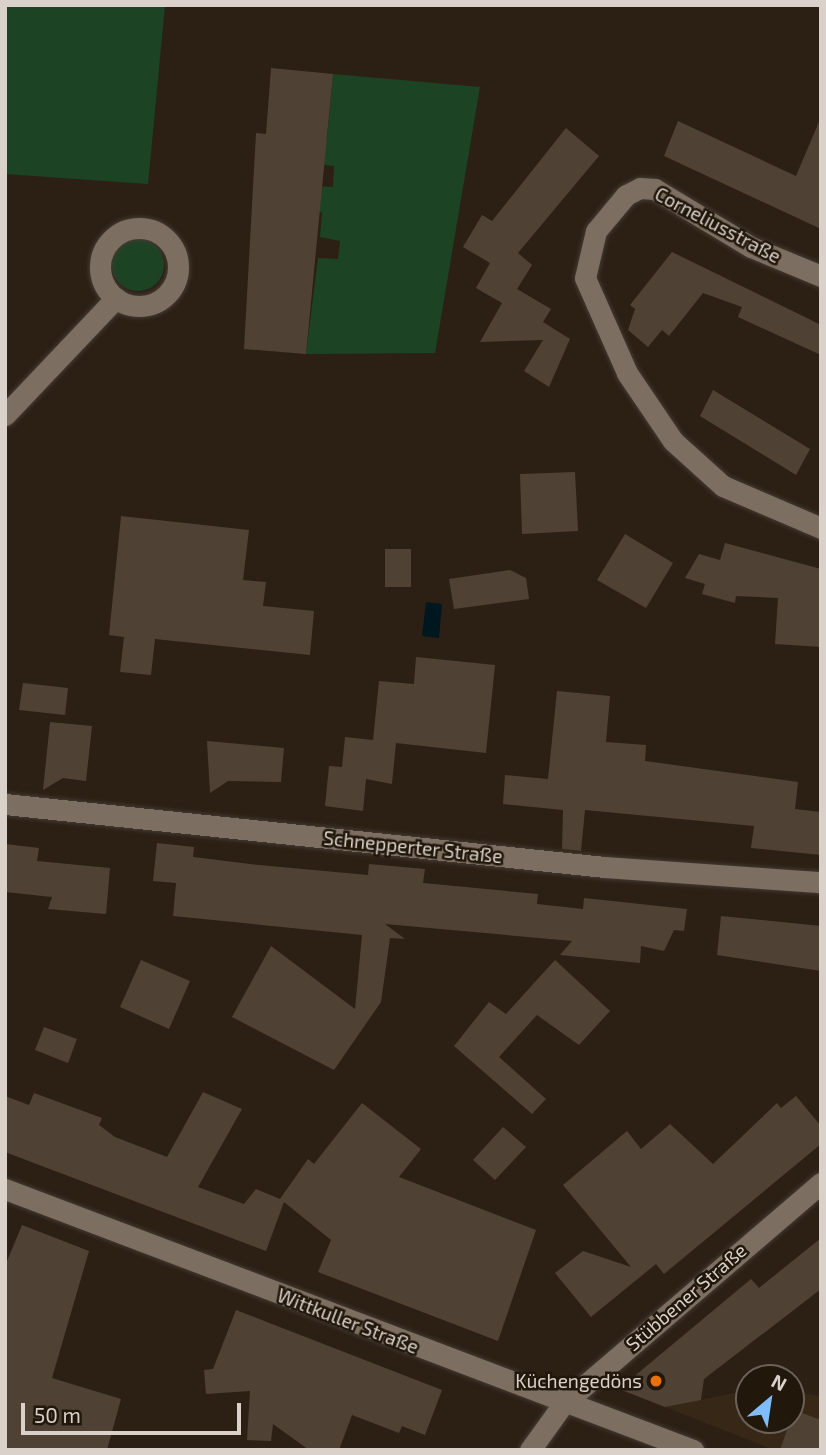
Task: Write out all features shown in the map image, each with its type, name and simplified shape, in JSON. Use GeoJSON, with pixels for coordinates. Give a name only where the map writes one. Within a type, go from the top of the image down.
{"type":"FeatureCollection","features":[{"type":"Feature","properties":{"kind":"street","name":"Corneliusstraße"},"geometry":{"type":"LineString","coordinates":[[821,276],[751,247],[655,189],[640,188],[626,195],[596,231],[585,278],[627,373],[673,440],[723,486],[821,528]]}},
{"type":"Feature","properties":{"kind":"street"},"geometry":{"type":"LineString","coordinates":[[5,415],[116,298]]}},
{"type":"Feature","properties":{"kind":"street","name":"Schnepperter Straße"},"geometry":{"type":"LineString","coordinates":[[5,804],[577,864],[821,883]]}},
{"type":"Feature","properties":{"kind":"street","name":"Stübbener Straße"},"geometry":{"type":"LineString","coordinates":[[530,1450],[563,1404],[821,1183]]}},
{"type":"Feature","properties":{"kind":"street","name":"Wittkuller Straße"},"geometry":{"type":"LineString","coordinates":[[5,1189],[563,1404],[692,1450]]}},
{"type":"Feature","properties":{"kind":"shaded area"},"geometry":{"type":"Polygon","coordinates":[[[735,1393],[735,1434],[805,1434],[805,1393],[821,1396],[821,1450],[774,1450],[665,1407],[735,1393]]]}},
{"type":"Feature","properties":{"kind":"green space"},"geometry":{"type":"Polygon","coordinates":[[[5,5],[165,5],[148,184],[5,174],[5,5]]]}},
{"type":"Feature","properties":{"kind":"green space"},"geometry":{"type":"Polygon","coordinates":[[[333,74],[480,87],[435,353],[306,354],[318,258],[338,259],[340,241],[320,237],[322,212],[311,211],[313,186],[333,187],[334,166],[315,164],[317,139],[327,139],[333,74]]]}},
{"type":"Feature","properties":{"kind":"green space"},"geometry":{"type":"Polygon","coordinates":[[[138,239],[148,241],[156,247],[162,255],[162,275],[156,283],[148,289],[138,291],[128,289],[120,283],[114,275],[112,265],[114,255],[120,247],[128,241],[138,239]]]}},
{"type":"Feature","properties":{"kind":"water"},"geometry":{"type":"Polygon","coordinates":[[[426,602],[442,604],[439,638],[422,636],[426,602]]]}},
{"type":"Feature","properties":{"kind":"building"},"geometry":{"type":"Polygon","coordinates":[[[271,68],[333,74],[306,354],[244,349],[256,133],[266,134],[271,68]]]}},
{"type":"Feature","properties":{"kind":"building"},"geometry":{"type":"Polygon","coordinates":[[[821,117],[821,229],[664,156],[678,121],[796,176],[821,117]]]}},
{"type":"Feature","properties":{"kind":"building"},"geometry":{"type":"Polygon","coordinates":[[[566,128],[599,156],[518,253],[532,265],[517,289],[551,309],[543,322],[570,339],[549,387],[524,371],[543,340],[480,342],[502,303],[476,288],[490,263],[463,247],[482,215],[492,221],[566,128]]]}},
{"type":"Feature","properties":{"kind":"building"},"geometry":{"type":"Polygon","coordinates":[[[672,252],[821,325],[821,355],[738,317],[742,307],[703,293],[669,336],[662,330],[648,347],[628,330],[635,309],[630,305],[672,252]]]}},
{"type":"Feature","properties":{"kind":"building"},"geometry":{"type":"Polygon","coordinates":[[[713,390],[810,449],[796,475],[700,416],[713,390]]]}},
{"type":"Feature","properties":{"kind":"building"},"geometry":{"type":"Polygon","coordinates":[[[575,472],[578,531],[522,534],[520,474],[575,472]]]}},
{"type":"Feature","properties":{"kind":"building"},"geometry":{"type":"Polygon","coordinates":[[[121,516],[249,530],[243,580],[266,582],[263,606],[314,611],[310,655],[155,639],[151,675],[120,672],[124,637],[109,635],[121,516]]]}},
{"type":"Feature","properties":{"kind":"building"},"geometry":{"type":"Polygon","coordinates":[[[625,534],[673,563],[646,608],[597,580],[625,534]]]}},
{"type":"Feature","properties":{"kind":"building"},"geometry":{"type":"Polygon","coordinates":[[[725,543],[821,569],[821,647],[775,644],[778,598],[736,596],[735,603],[702,594],[705,584],[685,578],[699,554],[720,560],[725,543]]]}},
{"type":"Feature","properties":{"kind":"building"},"geometry":{"type":"Polygon","coordinates":[[[385,549],[411,549],[411,587],[385,587],[385,549]]]}},
{"type":"Feature","properties":{"kind":"building"},"geometry":{"type":"Polygon","coordinates":[[[510,570],[526,578],[529,599],[454,609],[449,579],[510,570]]]}},
{"type":"Feature","properties":{"kind":"building"},"geometry":{"type":"Polygon","coordinates":[[[416,657],[495,665],[486,753],[396,743],[392,784],[366,779],[363,811],[325,806],[329,766],[342,767],[345,737],[373,740],[379,681],[414,684],[416,657]]]}},
{"type":"Feature","properties":{"kind":"building"},"geometry":{"type":"Polygon","coordinates":[[[23,683],[68,688],[65,715],[19,710],[23,683]]]}},
{"type":"Feature","properties":{"kind":"building"},"geometry":{"type":"Polygon","coordinates":[[[557,691],[610,696],[606,742],[646,745],[645,761],[798,782],[795,809],[821,812],[821,855],[751,848],[754,826],[585,810],[581,851],[562,849],[563,810],[503,804],[505,775],[548,779],[557,691]]]}},
{"type":"Feature","properties":{"kind":"building"},"geometry":{"type":"Polygon","coordinates":[[[50,722],[92,726],[86,781],[63,778],[43,790],[50,722]]]}},
{"type":"Feature","properties":{"kind":"building"},"geometry":{"type":"Polygon","coordinates":[[[207,741],[284,748],[281,782],[228,781],[210,793],[207,741]]]}},
{"type":"Feature","properties":{"kind":"building"},"geometry":{"type":"Polygon","coordinates":[[[157,843],[194,847],[193,857],[259,865],[368,875],[369,864],[425,869],[423,883],[538,894],[537,904],[583,909],[584,898],[687,909],[684,931],[674,930],[664,951],[641,946],[640,963],[560,955],[572,941],[385,924],[405,939],[390,938],[381,1002],[334,1070],[232,1017],[271,946],[355,1009],[362,935],[173,916],[176,883],[153,881],[157,843]]]}},
{"type":"Feature","properties":{"kind":"building"},"geometry":{"type":"Polygon","coordinates":[[[5,844],[39,848],[37,861],[110,868],[106,914],[48,909],[52,897],[5,892],[5,844]]]}},
{"type":"Feature","properties":{"kind":"building"},"geometry":{"type":"Polygon","coordinates":[[[721,916],[821,926],[821,971],[717,955],[721,916]]]}},
{"type":"Feature","properties":{"kind":"building"},"geometry":{"type":"Polygon","coordinates":[[[141,960],[190,981],[169,1029],[120,1007],[141,960]]]}},
{"type":"Feature","properties":{"kind":"building"},"geometry":{"type":"Polygon","coordinates":[[[555,960],[610,1011],[579,1045],[537,1015],[499,1057],[546,1099],[532,1114],[454,1046],[489,1002],[506,1014],[555,960]]]}},
{"type":"Feature","properties":{"kind":"building"},"geometry":{"type":"Polygon","coordinates":[[[44,1027],[77,1039],[68,1063],[35,1050],[44,1027]]]}},
{"type":"Feature","properties":{"kind":"building"},"geometry":{"type":"Polygon","coordinates":[[[203,1092],[242,1109],[198,1187],[244,1204],[256,1189],[280,1199],[308,1159],[314,1164],[362,1103],[421,1149],[399,1177],[536,1230],[498,1341],[318,1272],[331,1240],[284,1202],[266,1251],[5,1152],[5,1096],[29,1105],[34,1093],[102,1118],[99,1125],[115,1137],[167,1157],[203,1092]]]}},
{"type":"Feature","properties":{"kind":"building"},"geometry":{"type":"Polygon","coordinates":[[[796,1096],[821,1126],[821,1144],[664,1274],[656,1264],[591,1317],[555,1273],[583,1251],[631,1267],[563,1185],[627,1131],[641,1149],[670,1124],[713,1164],[777,1103],[781,1108],[796,1096]]]}},
{"type":"Feature","properties":{"kind":"building"},"geometry":{"type":"Polygon","coordinates":[[[503,1127],[526,1147],[495,1180],[473,1160],[503,1127]]]}},
{"type":"Feature","properties":{"kind":"building"},"geometry":{"type":"Polygon","coordinates":[[[22,1225],[89,1251],[52,1378],[121,1399],[107,1450],[5,1450],[5,1266],[22,1225]]]}},
{"type":"Feature","properties":{"kind":"building"},"geometry":{"type":"Polygon","coordinates":[[[821,1238],[821,1289],[704,1379],[701,1400],[665,1407],[619,1389],[751,1279],[759,1288],[821,1238]]]}},
{"type":"Feature","properties":{"kind":"building"},"geometry":{"type":"Polygon","coordinates":[[[236,1310],[442,1390],[425,1435],[402,1426],[399,1433],[352,1415],[339,1450],[309,1450],[273,1424],[271,1441],[247,1440],[250,1391],[206,1394],[204,1370],[213,1369],[236,1310]]]}},
{"type":"Feature","properties":{"kind":"building"},"geometry":{"type":"Polygon","coordinates":[[[805,1414],[821,1420],[821,1450],[780,1450],[786,1434],[805,1434],[805,1414]]]}},
{"type":"Feature","properties":{"kind":"place","name":"Küchengedöns"},"geometry":{"type":"Point","coordinates":[656,1381]}}]}
